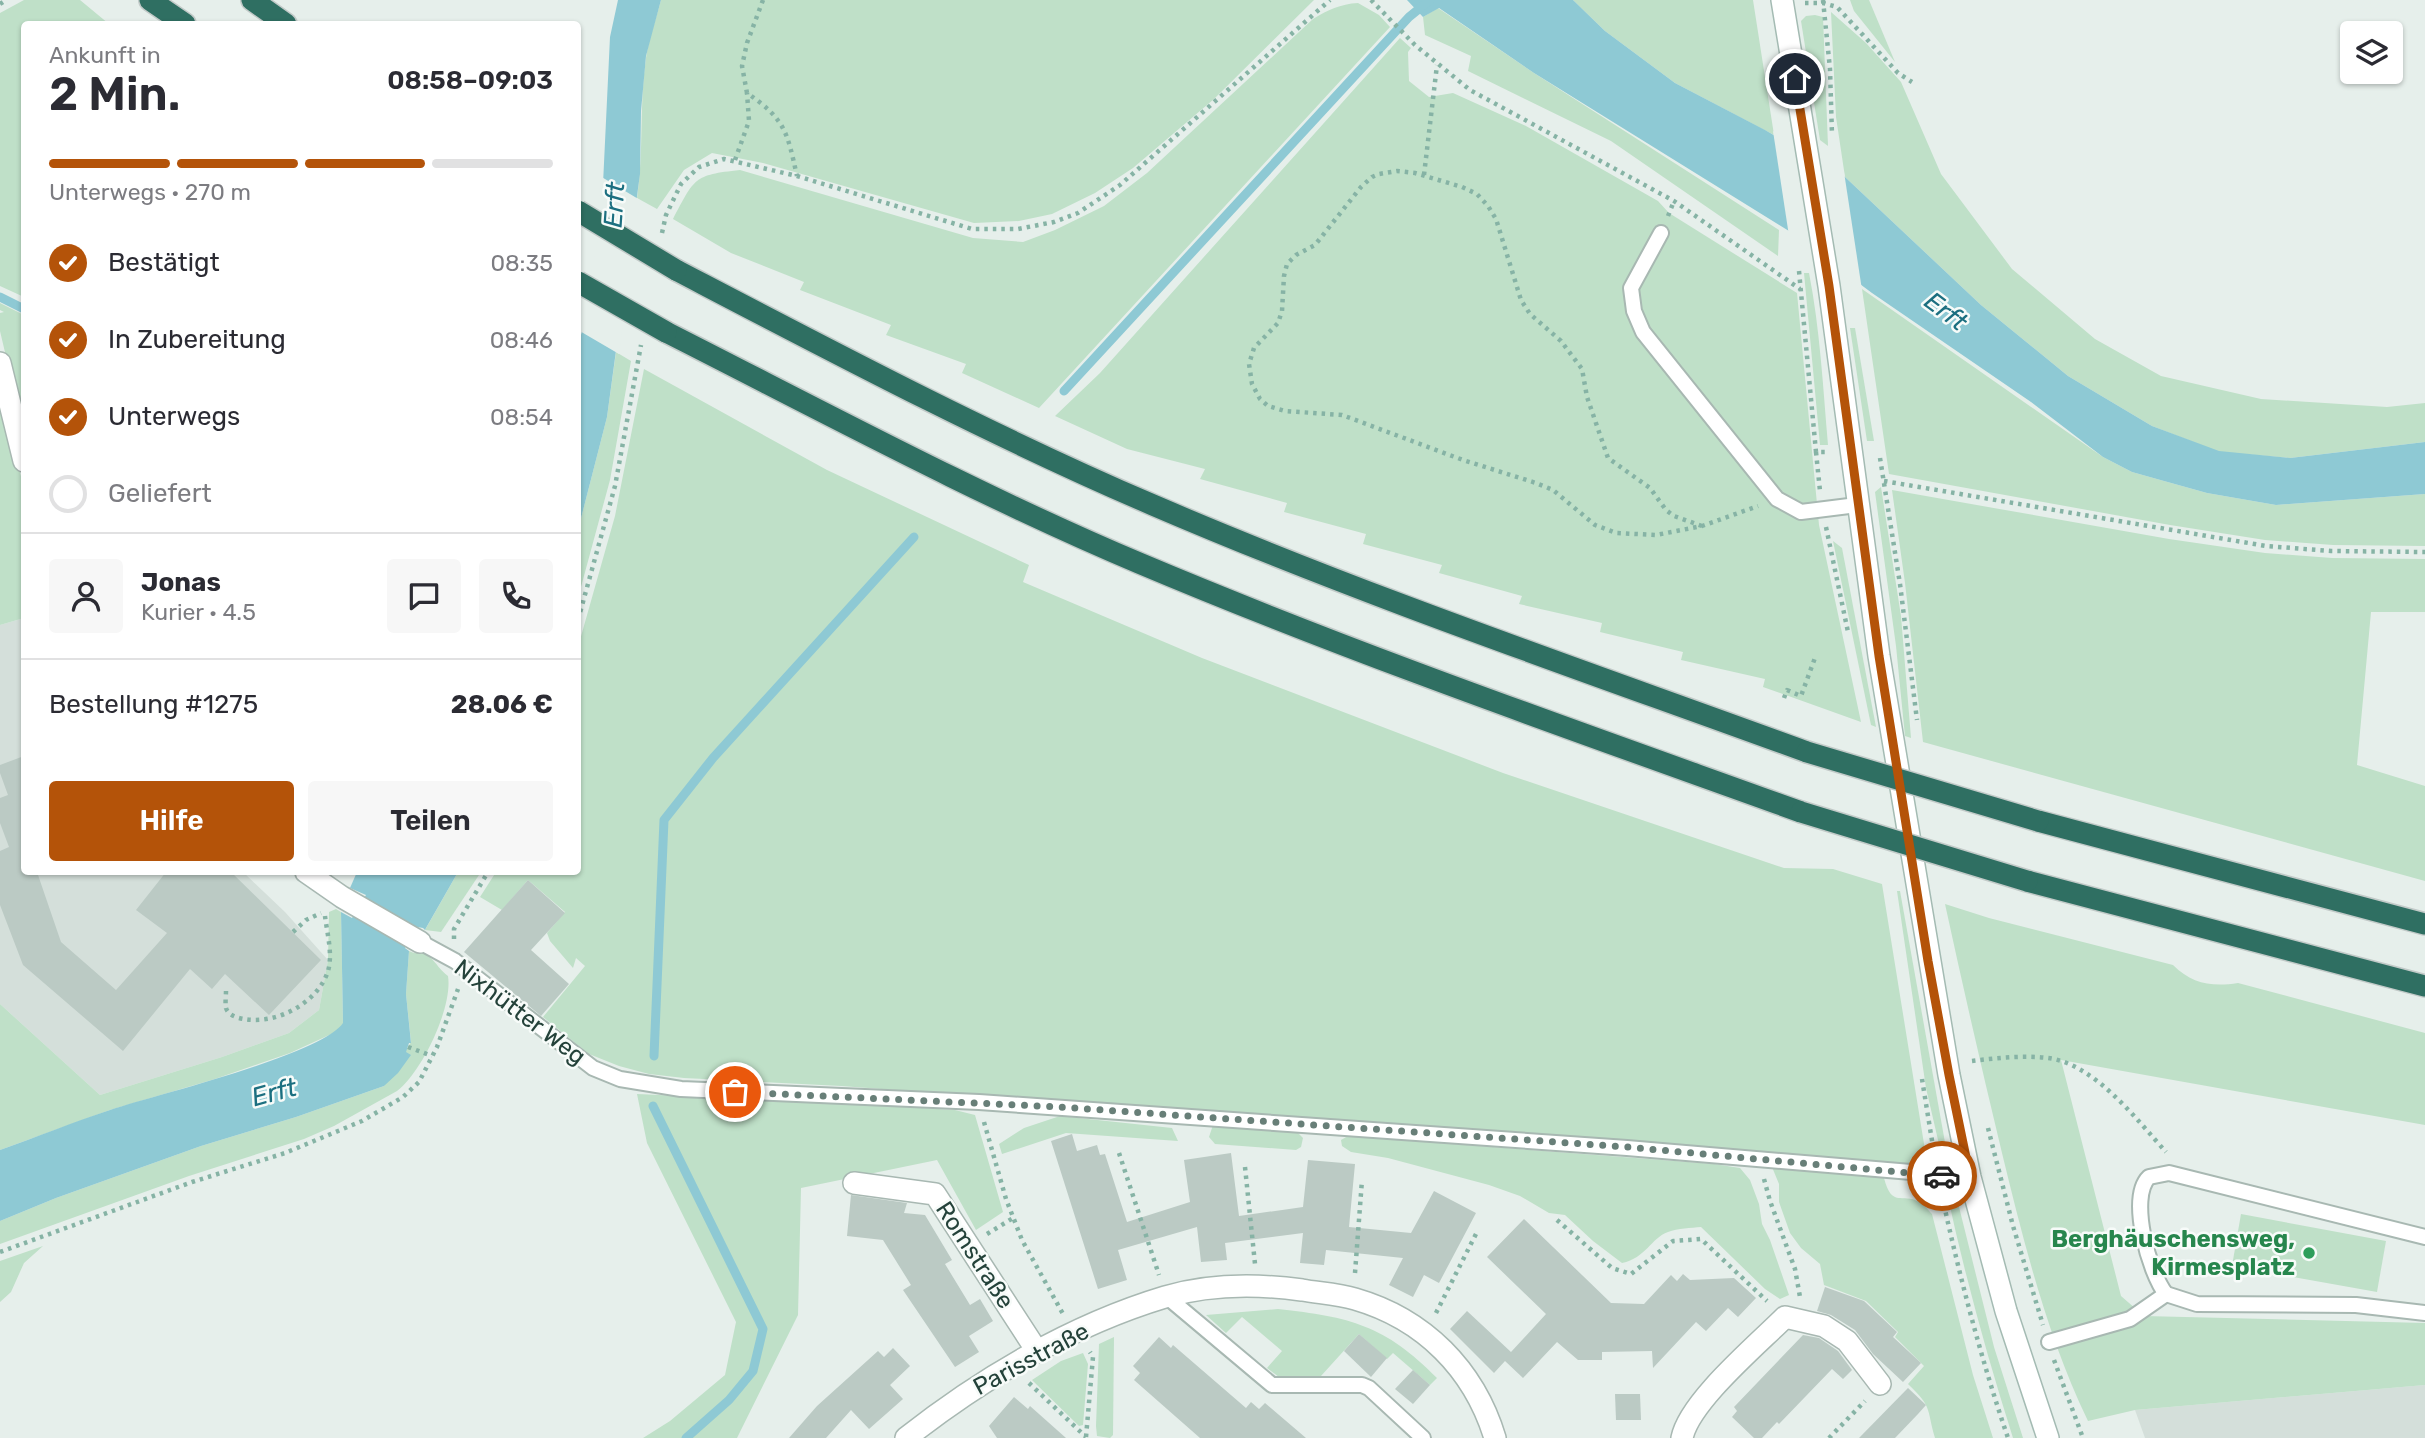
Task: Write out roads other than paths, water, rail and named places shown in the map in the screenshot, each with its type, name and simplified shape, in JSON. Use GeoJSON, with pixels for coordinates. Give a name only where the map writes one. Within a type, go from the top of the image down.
{"type":"FeatureCollection","features":[{"type":"Feature","properties":{"kind":"highway"},"geometry":{"type":"LineString","coordinates":[[150,0],[181,21]]}},
{"type":"Feature","properties":{"kind":"highway"},"geometry":{"type":"LineString","coordinates":[[252,0],[282,21]]}},
{"type":"Feature","properties":{"kind":"highway"},"geometry":{"type":"LineString","coordinates":[[581,213],[676,270],[973,424],[1154,506],[1372,593],[1807,752],[2038,821],[2425,924]]}},
{"type":"Feature","properties":{"kind":"highway"},"geometry":{"type":"LineString","coordinates":[[581,284],[666,332],[946,474],[1137,562],[1351,649],[1801,812],[2027,881],[2425,986]]}},
{"type":"Feature","properties":{"kind":"street"},"geometry":{"type":"LineString","coordinates":[[1783,4],[1829,286],[1857,505],[1928,961],[1949,1075],[1970,1177],[2006,1311],[2048,1438]]}},
{"type":"Feature","properties":{"kind":"street"},"geometry":{"type":"LineString","coordinates":[[0,363],[21,449]]}},
{"type":"Feature","properties":{"kind":"street","name":"Nixhütter Weg"},"geometry":{"type":"LineString","coordinates":[[310,875],[342,897],[420,942]]}},
{"type":"Feature","properties":{"kind":"street","name":"Romstraße"},"geometry":{"type":"LineString","coordinates":[[853,1183],[935,1194],[1037,1351]]}},
{"type":"Feature","properties":{"kind":"street","name":"Parisstraße"},"geometry":{"type":"LineString","coordinates":[[906,1438],[938,1412],[1011,1366],[1076,1333],[1166,1296],[1203,1289],[1257,1285],[1353,1298],[1381,1308],[1425,1334],[1456,1362],[1478,1394],[1495,1438]]}},
{"type":"Feature","properties":{"kind":"street"},"geometry":{"type":"LineString","coordinates":[[1682,1438],[1685,1426],[1708,1395],[1785,1317],[1824,1326],[1847,1341],[1880,1384]]}},
{"type":"Feature","properties":{"kind":"lane"},"geometry":{"type":"LineString","coordinates":[[1661,233],[1631,288],[1634,311],[1643,332],[1777,499],[1801,512],[1857,505]]}},
{"type":"Feature","properties":{"kind":"lane","name":"Nixhütter Weg"},"geometry":{"type":"LineString","coordinates":[[420,942],[455,961],[582,1061],[620,1079],[681,1089],[979,1102],[1756,1158],[1970,1177]]}},
{"type":"Feature","properties":{"kind":"lane"},"geometry":{"type":"LineString","coordinates":[[2425,1237],[2169,1173],[2155,1174],[2145,1181],[2141,1191],[2144,1238],[2153,1273],[2166,1294],[2197,1304],[2356,1305],[2425,1313]]}},
{"type":"Feature","properties":{"kind":"lane"},"geometry":{"type":"LineString","coordinates":[[2049,1342],[2130,1319],[2166,1294]]}},
{"type":"Feature","properties":{"kind":"lane"},"geometry":{"type":"LineString","coordinates":[[1166,1296],[1272,1385],[1362,1385],[1369,1388],[1423,1438]]}},
{"type":"Feature","properties":{"kind":"water","name":"Erft"},"geometry":{"type":"Polygon","coordinates":[[[618,0],[661,0],[646,56],[641,111],[640,174],[607,417],[581,518],[581,335],[600,247],[610,37],[618,0]]]}},
{"type":"Feature","properties":{"kind":"water","name":"Erft"},"geometry":{"type":"Polygon","coordinates":[[[1407,0],[1573,0],[1605,31],[1675,83],[1765,130],[1845,177],[1981,305],[2068,376],[2152,426],[2219,451],[2290,458],[2425,442],[2425,494],[2276,505],[2207,493],[2132,472],[2103,457],[2031,402],[1872,293],[1789,231],[1534,73],[1439,8],[1423,17],[1407,0]]]}},
{"type":"Feature","properties":{"kind":"water","name":"Erft"},"geometry":{"type":"Polygon","coordinates":[[[356,875],[456,875],[425,930],[412,926],[405,948],[409,951],[406,994],[411,1043],[406,1052],[411,1055],[398,1073],[384,1086],[201,1146],[0,1221],[0,1150],[110,1110],[271,1061],[329,1035],[343,1023],[341,912],[352,918],[366,895],[350,888],[356,875]]]}},
{"type":"Feature","properties":{"kind":"waterway"},"geometry":{"type":"LineString","coordinates":[[1064,391],[1409,17],[1430,0]]}},
{"type":"Feature","properties":{"kind":"waterway"},"geometry":{"type":"LineString","coordinates":[[0,297],[21,308]]}},
{"type":"Feature","properties":{"kind":"waterway"},"geometry":{"type":"LineString","coordinates":[[654,1056],[664,820],[713,758],[914,537]]}},
{"type":"Feature","properties":{"kind":"waterway"},"geometry":{"type":"LineString","coordinates":[[653,1106],[763,1329],[753,1371],[729,1400],[686,1438]]}},
{"type":"Feature","properties":{"kind":"place","name":"Berghäuschensweg, Kirmesplatz"},"geometry":{"type":"Point","coordinates":[2309,1253]}}]}
